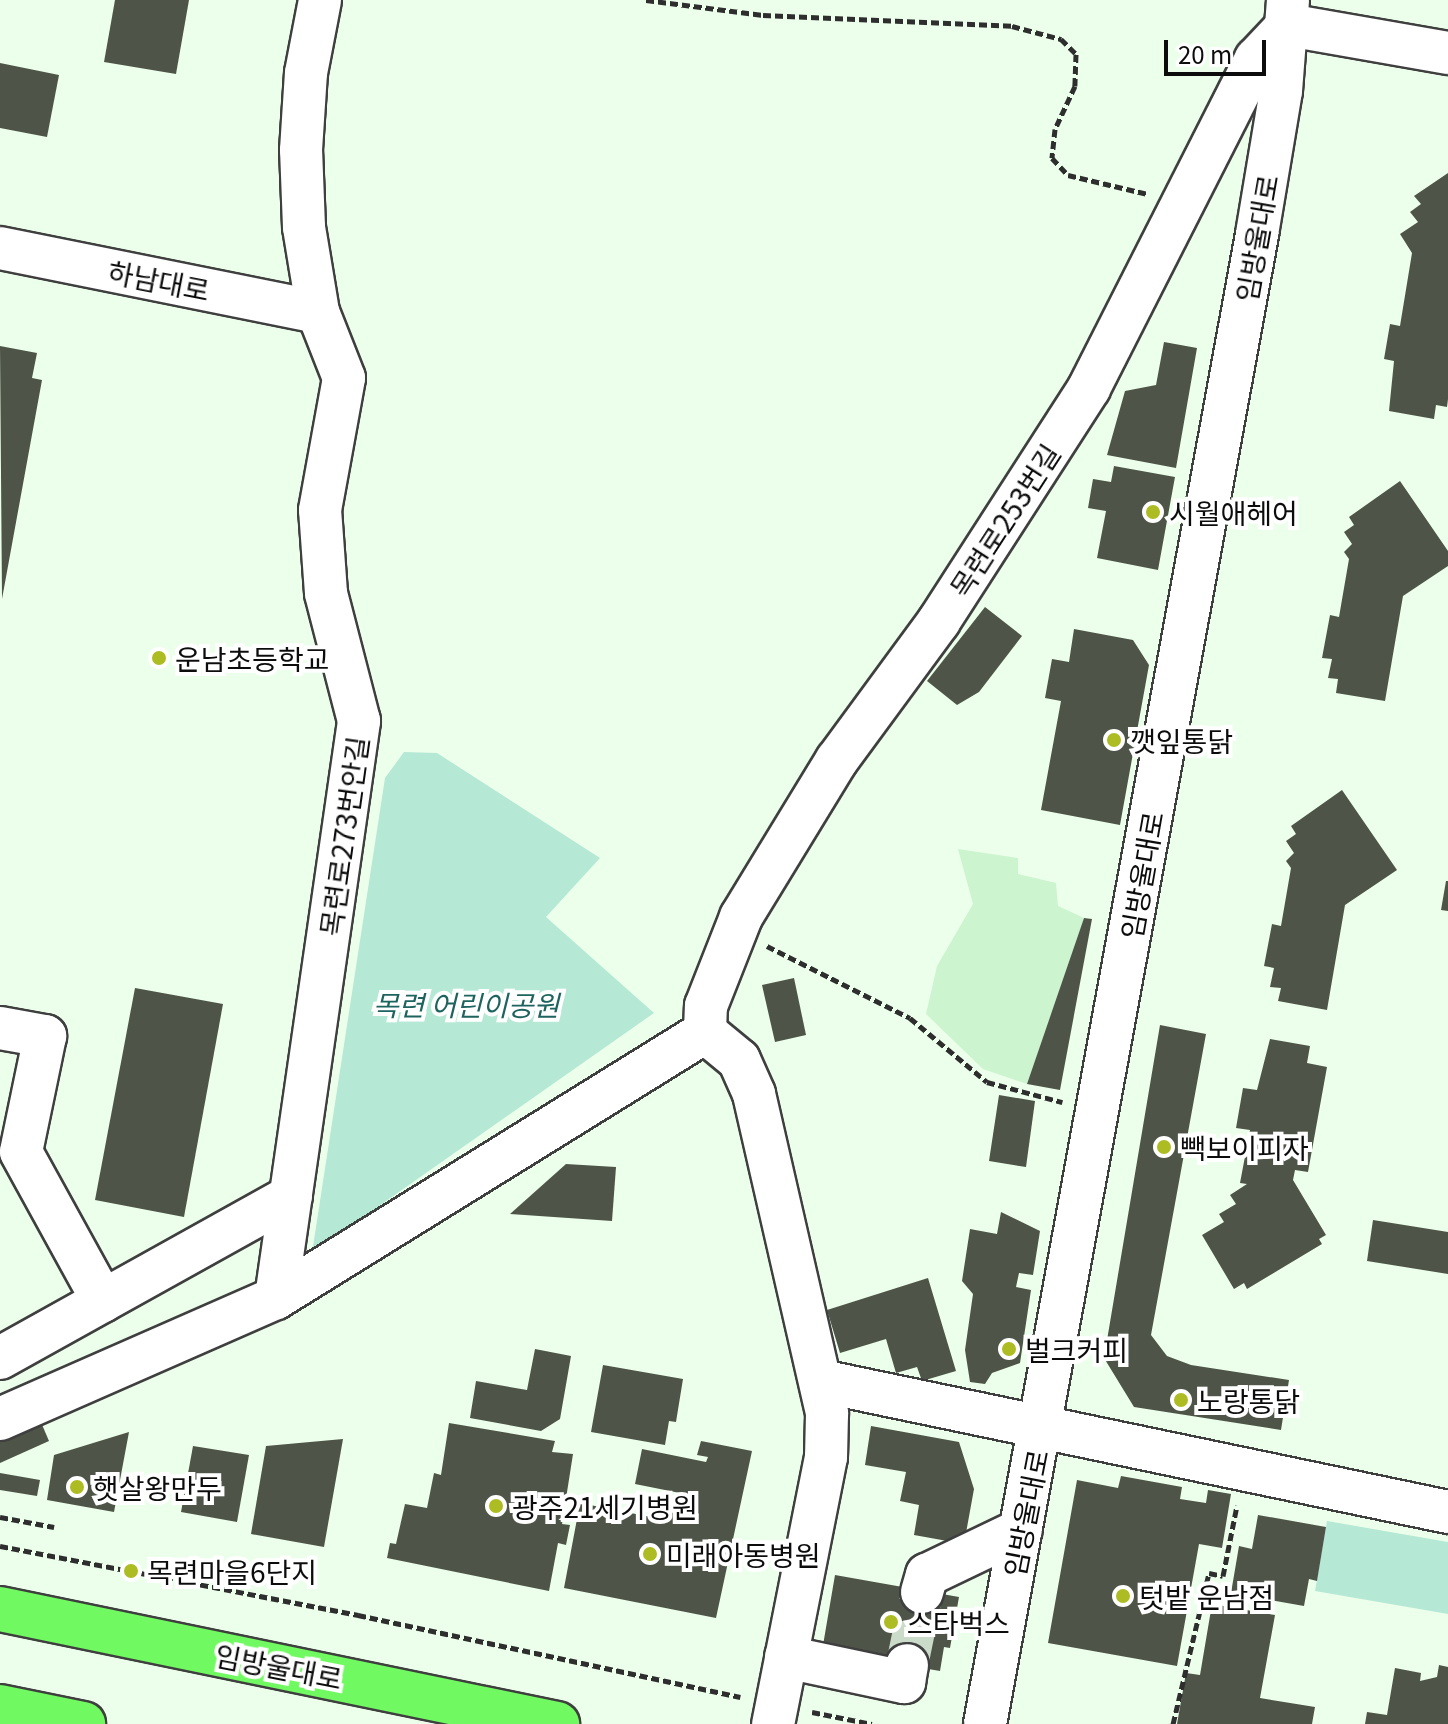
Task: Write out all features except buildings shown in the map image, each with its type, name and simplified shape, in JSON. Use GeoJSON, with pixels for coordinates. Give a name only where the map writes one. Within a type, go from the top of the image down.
{"type":"FeatureCollection","features":[{"type":"Feature","properties":{"kind":"main road","name":"임방울대로"},"geometry":{"type":"LineString","coordinates":[[0,1609],[557,1724]]}},
{"type":"Feature","properties":{"kind":"main road"},"geometry":{"type":"LineString","coordinates":[[34,1716],[83,1724]]}},
{"type":"Feature","properties":{"kind":"street","name":"목련로273번안길"},"geometry":{"type":"LineString","coordinates":[[276,1298],[359,721],[326,593],[320,510],[344,378],[318,312],[304,227],[301,150],[306,73],[320,0]]}},
{"type":"Feature","properties":{"kind":"street","name":"목련로253번길"},"geometry":{"type":"LineString","coordinates":[[705,1032],[706,1006],[741,917],[837,760],[939,621],[1089,388],[1180,200],[1256,59],[1288,13]]}},
{"type":"Feature","properties":{"kind":"street"},"geometry":{"type":"LineString","coordinates":[[1288,13],[1448,53]]}},
{"type":"Feature","properties":{"kind":"street","name":"임방울대로"},"geometry":{"type":"LineString","coordinates":[[985,1724],[1257,234],[1288,13]]}},
{"type":"Feature","properties":{"kind":"street","name":"하남대로"},"geometry":{"type":"LineString","coordinates":[[0,248],[318,312]]}},
{"type":"Feature","properties":{"kind":"street"},"geometry":{"type":"LineString","coordinates":[[0,1028],[45,1036],[10,1150],[103,1301]]}},
{"type":"Feature","properties":{"kind":"street"},"geometry":{"type":"LineString","coordinates":[[0,1419],[276,1298],[705,1032],[739,1060],[754,1094],[821,1381],[826,1457],[775,1714]]}},
{"type":"Feature","properties":{"kind":"street"},"geometry":{"type":"LineString","coordinates":[[0,1358],[291,1196]]}},
{"type":"Feature","properties":{"kind":"street"},"geometry":{"type":"LineString","coordinates":[[821,1381],[1448,1512]]}},
{"type":"Feature","properties":{"kind":"street"},"geometry":{"type":"LineString","coordinates":[[922,1592],[927,1575],[1021,1530]]}},
{"type":"Feature","properties":{"kind":"street"},"geometry":{"type":"LineString","coordinates":[[786,1657],[904,1682],[907,1665]]}},
{"type":"Feature","properties":{"kind":"path"},"geometry":{"type":"LineString","coordinates":[[646,0],[763,15],[1012,26],[1061,39],[1076,54],[1075,86],[1055,129],[1052,158],[1068,175],[1180,200]]}},
{"type":"Feature","properties":{"kind":"path"},"geometry":{"type":"LineString","coordinates":[[736,934],[800,960],[910,1018],[987,1082],[1098,1110]]}},
{"type":"Feature","properties":{"kind":"path"},"geometry":{"type":"LineString","coordinates":[[1173,1724],[1209,1573],[1223,1576],[1244,1470]]}},
{"type":"Feature","properties":{"kind":"path"},"geometry":{"type":"LineString","coordinates":[[0,1517],[54,1527]]}},
{"type":"Feature","properties":{"kind":"path"},"geometry":{"type":"LineString","coordinates":[[0,1546],[358,1615],[775,1714],[872,1724]]}},
{"type":"Feature","properties":{"kind":"green space","name":"목련 어린이공원"},"geometry":{"type":"Polygon","coordinates":[[[404,752],[437,753],[600,858],[546,917],[654,1013],[312,1253],[385,778],[404,752]]]}},
{"type":"Feature","properties":{"kind":"green space"},"geometry":{"type":"Polygon","coordinates":[[[958,849],[1018,858],[1018,874],[1056,883],[1058,906],[1084,918],[1027,1084],[983,1069],[926,1014],[937,966],[973,904],[958,849]]]}},
{"type":"Feature","properties":{"kind":"green space"},"geometry":{"type":"Polygon","coordinates":[[[1327,1521],[1448,1542],[1448,1614],[1315,1591],[1327,1521]]]}},
{"type":"Feature","properties":{"kind":"tunnel"},"geometry":{"type":"LineString","coordinates":[[907,1665],[922,1592]]}},
{"type":"Feature","properties":{"kind":"place","name":"시월애헤어"},"geometry":{"type":"Point","coordinates":[1153,512]}},
{"type":"Feature","properties":{"kind":"place","name":"운남초등학교"},"geometry":{"type":"Point","coordinates":[159,658]}},
{"type":"Feature","properties":{"kind":"place","name":"깻잎통닭"},"geometry":{"type":"Point","coordinates":[1114,740]}},
{"type":"Feature","properties":{"kind":"place","name":"빽보이피자"},"geometry":{"type":"Point","coordinates":[1164,1147]}},
{"type":"Feature","properties":{"kind":"place","name":"벌크커피"},"geometry":{"type":"Point","coordinates":[1009,1349]}},
{"type":"Feature","properties":{"kind":"place","name":"노랑통닭"},"geometry":{"type":"Point","coordinates":[1181,1400]}},
{"type":"Feature","properties":{"kind":"place","name":"햇살왕만두"},"geometry":{"type":"Point","coordinates":[77,1487]}},
{"type":"Feature","properties":{"kind":"place","name":"광주21세기병원"},"geometry":{"type":"Point","coordinates":[496,1506]}},
{"type":"Feature","properties":{"kind":"place","name":"미래아동병원"},"geometry":{"type":"Point","coordinates":[650,1554]}},
{"type":"Feature","properties":{"kind":"place","name":"목련마을6단지"},"geometry":{"type":"Point","coordinates":[131,1571]}},
{"type":"Feature","properties":{"kind":"place","name":"텃밭 운남점"},"geometry":{"type":"Point","coordinates":[1123,1596]}},
{"type":"Feature","properties":{"kind":"place","name":"스타벅스"},"geometry":{"type":"Point","coordinates":[891,1622]}}]}
